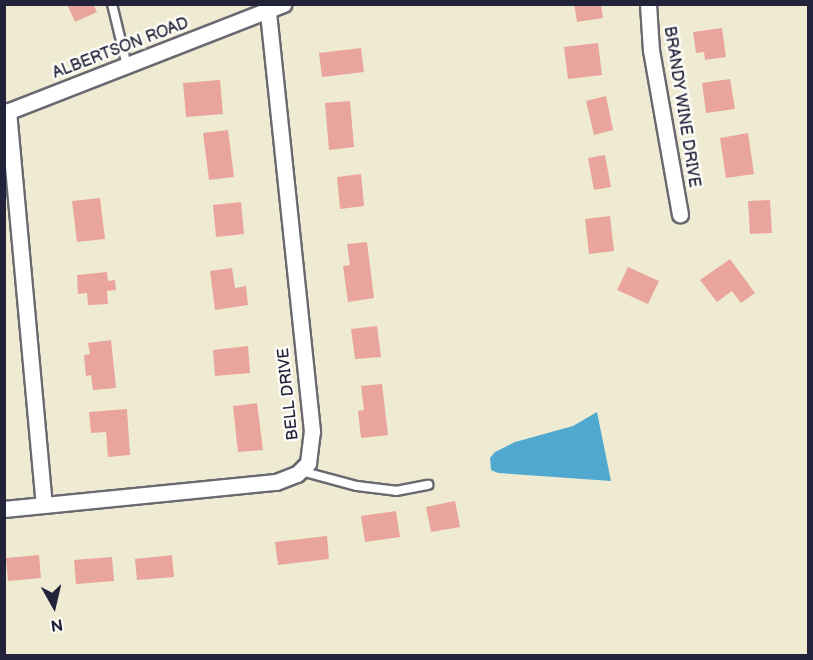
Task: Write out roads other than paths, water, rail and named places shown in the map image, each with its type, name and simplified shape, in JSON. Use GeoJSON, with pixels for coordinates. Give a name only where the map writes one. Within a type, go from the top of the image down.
{"type":"FeatureCollection","features":[{"type":"Feature","properties":{"kind":"street","name":"ALBERTSON ROAD"},"geometry":{"type":"LineString","coordinates":[[6,112],[268,12],[283,4]]}},
{"type":"Feature","properties":{"kind":"street","name":"BRANDY WINE DRIVE"},"geometry":{"type":"LineString","coordinates":[[648,4],[651,50],[680,214]]}},
{"type":"Feature","properties":{"kind":"street","name":"BELL DRIVE"},"geometry":{"type":"LineString","coordinates":[[268,12],[312,431],[308,463],[301,471]]}},
{"type":"Feature","properties":{"kind":"street"},"geometry":{"type":"LineString","coordinates":[[6,112],[44,504]]}},
{"type":"Feature","properties":{"kind":"street"},"geometry":{"type":"LineString","coordinates":[[4,509],[246,486],[276,482],[301,471]]}},
{"type":"Feature","properties":{"kind":"lane"},"geometry":{"type":"LineString","coordinates":[[112,4],[127,66]]}},
{"type":"Feature","properties":{"kind":"lane"},"geometry":{"type":"LineString","coordinates":[[301,471],[357,486],[396,491],[428,485]]}},
{"type":"Feature","properties":{"kind":"water"},"geometry":{"type":"Polygon","coordinates":[[[597,412],[611,481],[498,473],[491,470],[490,458],[495,452],[515,442],[573,426],[597,412]]]}}]}
